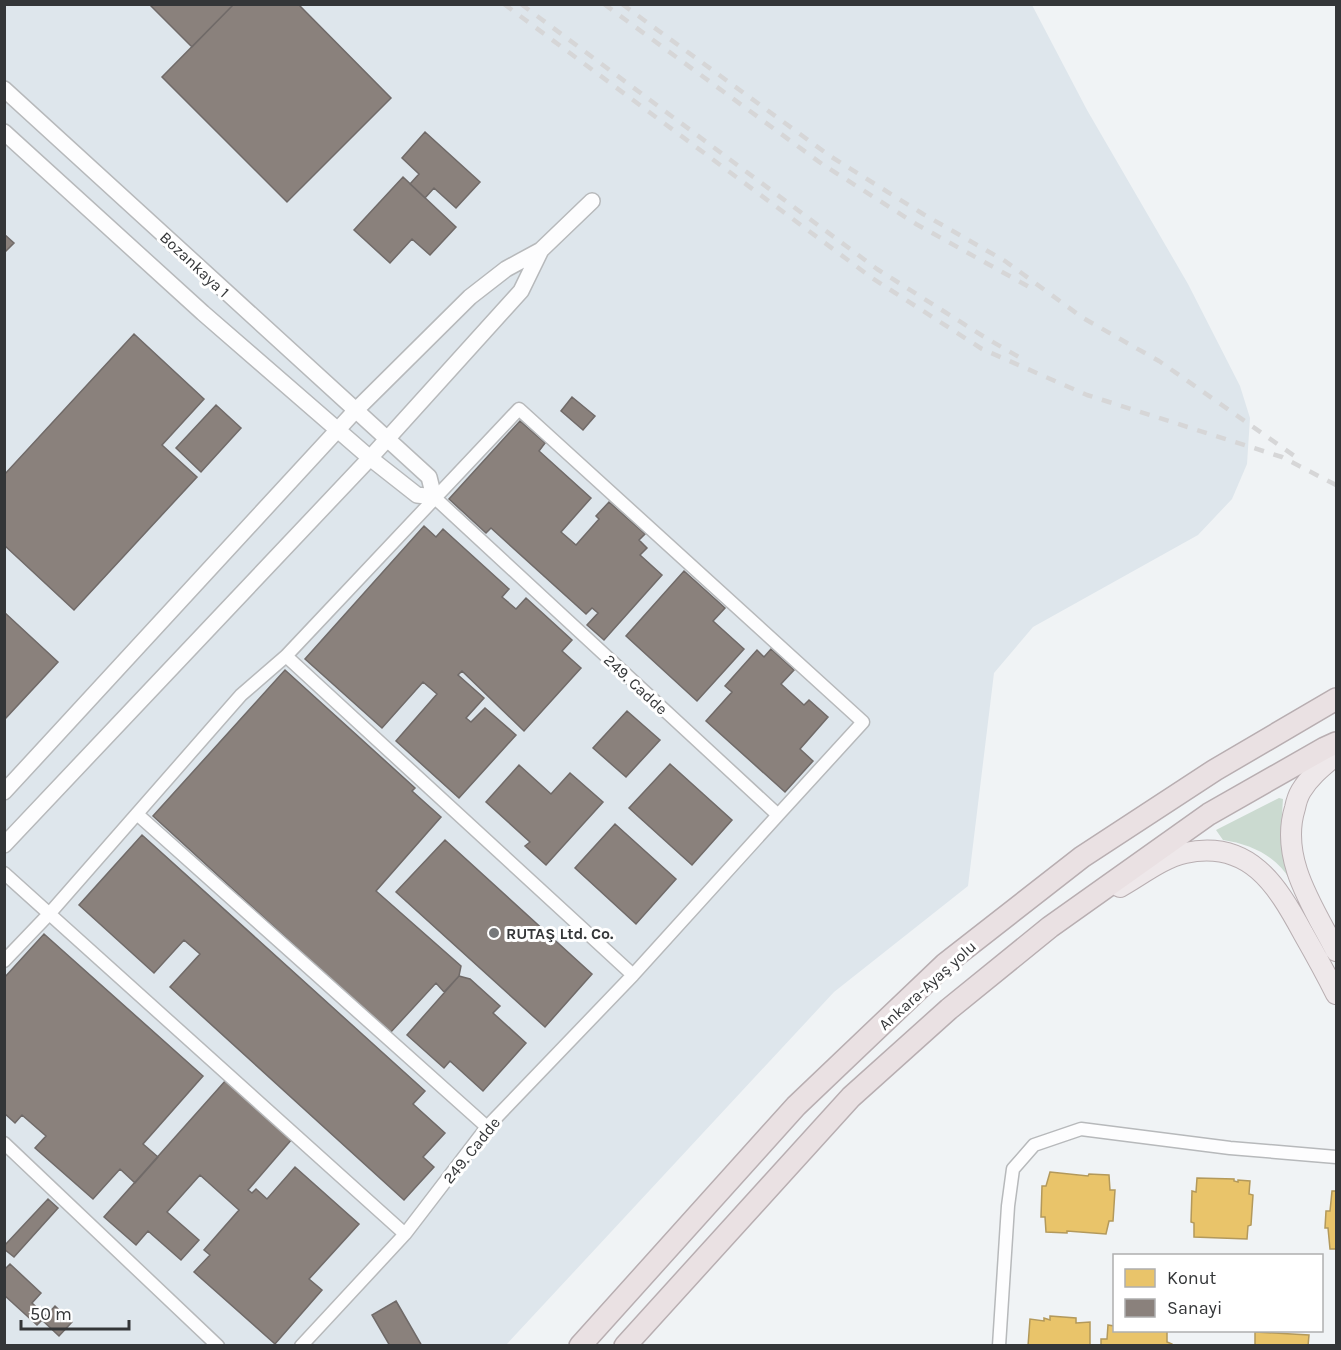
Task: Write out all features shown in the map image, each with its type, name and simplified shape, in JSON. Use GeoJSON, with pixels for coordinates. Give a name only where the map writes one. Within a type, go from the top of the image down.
{"type":"FeatureCollection","features":[{"type":"Feature","properties":{"kind":"highway","name":"Ankara-Ayaş yolu"},"geometry":{"type":"LineString","coordinates":[[580,1346],[796,1106],[945,964],[1082,857],[1215,770],[1336,699]]}},
{"type":"Feature","properties":{"kind":"highway","name":"Ankara-Ayaş yolu"},"geometry":{"type":"LineString","coordinates":[[626,1346],[851,1097],[949,1009],[1050,927],[1209,814],[1336,743]]}},
{"type":"Feature","properties":{"kind":"main road"},"geometry":{"type":"LineString","coordinates":[[1336,755],[1310,778],[1299,793],[1292,818],[1290,839],[1302,886],[1336,951]]}},
{"type":"Feature","properties":{"kind":"main road"},"geometry":{"type":"LineString","coordinates":[[1050,927],[1184,853],[1207,851],[1225,853],[1244,858],[1273,882],[1336,994]]}},
{"type":"Feature","properties":{"kind":"street","name":"Bozankaya 1"},"geometry":{"type":"LineString","coordinates":[[4,89],[429,477],[434,498]]}},
{"type":"Feature","properties":{"kind":"street"},"geometry":{"type":"LineString","coordinates":[[4,132],[203,313],[370,458],[417,495],[434,498]]}},
{"type":"Feature","properties":{"kind":"street"},"geometry":{"type":"LineString","coordinates":[[4,792],[355,411],[470,297],[506,269],[541,250],[592,201]]}},
{"type":"Feature","properties":{"kind":"street"},"geometry":{"type":"LineString","coordinates":[[4,845],[370,458],[521,291],[541,250]]}},
{"type":"Feature","properties":{"kind":"street"},"geometry":{"type":"LineString","coordinates":[[4,961],[50,914],[241,695],[286,656],[519,409],[863,722],[778,815]]}},
{"type":"Feature","properties":{"kind":"street","name":"249. Cadde"},"geometry":{"type":"LineString","coordinates":[[302,1346],[405,1234],[487,1127],[633,975],[778,815],[434,498]]}},
{"type":"Feature","properties":{"kind":"street"},"geometry":{"type":"LineString","coordinates":[[286,656],[633,975]]}},
{"type":"Feature","properties":{"kind":"street"},"geometry":{"type":"LineString","coordinates":[[137,814],[487,1127]]}},
{"type":"Feature","properties":{"kind":"street"},"geometry":{"type":"LineString","coordinates":[[4,873],[405,1234]]}},
{"type":"Feature","properties":{"kind":"street"},"geometry":{"type":"LineString","coordinates":[[999,1346],[1008,1206],[1013,1169],[1034,1145],[1081,1129],[1230,1148],[1336,1157]]}},
{"type":"Feature","properties":{"kind":"street"},"geometry":{"type":"LineString","coordinates":[[4,1143],[218,1346]]}},
{"type":"Feature","properties":{"kind":"shaded area"},"geometry":{"type":"Polygon","coordinates":[[[5,5],[1032,5],[1087,110],[1188,284],[1240,386],[1250,418],[1247,464],[1232,499],[1198,535],[1033,627],[994,673],[968,886],[834,992],[506,1345],[5,1346],[5,5]]]}},
{"type":"Feature","properties":{"kind":"shaded area"},"geometry":{"type":"Polygon","coordinates":[[[1279,798],[1283,799],[1281,829],[1290,880],[1278,864],[1262,852],[1223,840],[1216,830],[1279,798]]]}},
{"type":"Feature","properties":{"kind":"building: Konut"},"geometry":{"type":"Polygon","coordinates":[[[1050,1172],[1088,1176],[1089,1174],[1109,1175],[1110,1190],[1115,1190],[1113,1221],[1109,1221],[1106,1234],[1046,1232],[1045,1217],[1041,1217],[1042,1186],[1046,1186],[1050,1172]]]}},
{"type":"Feature","properties":{"kind":"building: Konut"},"geometry":{"type":"Polygon","coordinates":[[[1197,1178],[1250,1181],[1249,1194],[1253,1195],[1251,1225],[1248,1226],[1247,1239],[1194,1237],[1194,1223],[1191,1222],[1192,1191],[1196,1192],[1197,1178]]]}},
{"type":"Feature","properties":{"kind":"building: Konut"},"geometry":{"type":"Polygon","coordinates":[[[1332,1191],[1336,1191],[1336,1249],[1330,1249],[1328,1228],[1325,1228],[1326,1211],[1330,1211],[1332,1191]]]}},
{"type":"Feature","properties":{"kind":"building: Konut"},"geometry":{"type":"Polygon","coordinates":[[[1050,1316],[1076,1318],[1076,1323],[1090,1322],[1090,1346],[1028,1346],[1030,1319],[1044,1321],[1044,1318],[1050,1320],[1050,1316]]]}},
{"type":"Feature","properties":{"kind":"building: Konut"},"geometry":{"type":"Polygon","coordinates":[[[1108,1325],[1113,1326],[1113,1332],[1167,1332],[1167,1342],[1172,1346],[1101,1346],[1101,1339],[1107,1339],[1108,1325]]]}},
{"type":"Feature","properties":{"kind":"building: Konut"},"geometry":{"type":"Polygon","coordinates":[[[1255,1332],[1309,1335],[1308,1346],[1255,1346],[1255,1332]]]}},
{"type":"Feature","properties":{"kind":"building: Sanayi"},"geometry":{"type":"Polygon","coordinates":[[[149,4],[234,4],[192,47],[149,4]]]}},
{"type":"Feature","properties":{"kind":"building: Sanayi"},"geometry":{"type":"Polygon","coordinates":[[[234,4],[298,4],[391,98],[287,202],[162,77],[234,4]]]}},
{"type":"Feature","properties":{"kind":"building: Sanayi"},"geometry":{"type":"Polygon","coordinates":[[[425,132],[480,182],[456,208],[434,188],[425,198],[410,184],[419,174],[402,158],[425,132]]]}},
{"type":"Feature","properties":{"kind":"building: Sanayi"},"geometry":{"type":"Polygon","coordinates":[[[403,177],[456,227],[430,255],[412,239],[390,263],[354,230],[403,177]]]}},
{"type":"Feature","properties":{"kind":"building: Sanayi"},"geometry":{"type":"Polygon","coordinates":[[[4,234],[14,243],[4,253],[4,234]]]}},
{"type":"Feature","properties":{"kind":"building: Sanayi"},"geometry":{"type":"Polygon","coordinates":[[[134,334],[204,399],[162,445],[197,477],[74,610],[4,545],[4,475],[134,334]]]}},
{"type":"Feature","properties":{"kind":"building: Sanayi"},"geometry":{"type":"Polygon","coordinates":[[[572,397],[595,416],[583,430],[561,411],[572,397]]]}},
{"type":"Feature","properties":{"kind":"building: Sanayi"},"geometry":{"type":"Polygon","coordinates":[[[216,405],[241,428],[201,472],[176,448],[216,405]]]}},
{"type":"Feature","properties":{"kind":"building: Sanayi"},"geometry":{"type":"Polygon","coordinates":[[[520,421],[545,443],[539,451],[591,498],[561,532],[576,545],[599,519],[596,516],[609,502],[645,534],[639,540],[647,548],[640,555],[662,575],[604,640],[587,625],[598,613],[592,608],[586,614],[491,528],[486,533],[449,499],[520,421]]]}},
{"type":"Feature","properties":{"kind":"building: Sanayi"},"geometry":{"type":"Polygon","coordinates":[[[424,526],[436,537],[443,529],[509,589],[502,597],[516,609],[526,598],[572,640],[562,651],[581,668],[524,731],[462,671],[458,675],[484,698],[466,718],[471,722],[485,708],[516,735],[459,798],[396,741],[437,694],[423,682],[382,728],[305,659],[424,526]]]}},
{"type":"Feature","properties":{"kind":"building: Sanayi"},"geometry":{"type":"Polygon","coordinates":[[[684,571],[725,608],[713,621],[744,649],[697,701],[626,636],[684,571]]]}},
{"type":"Feature","properties":{"kind":"building: Sanayi"},"geometry":{"type":"Polygon","coordinates":[[[4,612],[58,662],[4,720],[4,612]]]}},
{"type":"Feature","properties":{"kind":"building: Sanayi"},"geometry":{"type":"Polygon","coordinates":[[[771,649],[794,670],[781,684],[804,705],[809,700],[828,717],[800,749],[813,761],[785,792],[706,721],[732,692],[725,686],[757,650],[764,657],[771,649]]]}},
{"type":"Feature","properties":{"kind":"building: Sanayi"},"geometry":{"type":"Polygon","coordinates":[[[285,670],[415,788],[412,791],[441,817],[376,891],[461,966],[459,976],[444,992],[436,983],[390,1033],[153,816],[285,670]]]}},
{"type":"Feature","properties":{"kind":"building: Sanayi"},"geometry":{"type":"Polygon","coordinates":[[[627,711],[660,740],[626,777],[593,748],[627,711]]]}},
{"type":"Feature","properties":{"kind":"building: Sanayi"},"geometry":{"type":"Polygon","coordinates":[[[670,764],[732,820],[692,865],[629,808],[670,764]]]}},
{"type":"Feature","properties":{"kind":"building: Sanayi"},"geometry":{"type":"Polygon","coordinates":[[[519,765],[551,794],[570,773],[603,802],[546,865],[525,846],[530,842],[486,802],[519,765]]]}},
{"type":"Feature","properties":{"kind":"building: Sanayi"},"geometry":{"type":"Polygon","coordinates":[[[615,824],[676,879],[636,924],[575,868],[615,824]]]}},
{"type":"Feature","properties":{"kind":"building: Sanayi"},"geometry":{"type":"Polygon","coordinates":[[[142,835],[425,1091],[413,1104],[445,1133],[423,1157],[434,1167],[404,1200],[170,987],[200,954],[184,940],[154,973],[79,905],[142,835]]]}},
{"type":"Feature","properties":{"kind":"building: Sanayi","name":"RUTAŞ Ltd. Co."},"geometry":{"type":"Polygon","coordinates":[[[445,840],[592,974],[545,1027],[396,892],[445,840]]]}},
{"type":"Feature","properties":{"kind":"building: Sanayi"},"geometry":{"type":"Polygon","coordinates":[[[44,934],[203,1076],[143,1144],[158,1157],[135,1183],[120,1169],[93,1199],[35,1148],[46,1136],[22,1115],[15,1123],[4,1113],[4,978],[44,934]]]}},
{"type":"Feature","properties":{"kind":"building: Sanayi"},"geometry":{"type":"Polygon","coordinates":[[[459,976],[470,979],[500,1006],[493,1013],[526,1043],[483,1091],[450,1061],[444,1068],[407,1035],[459,976]]]}},
{"type":"Feature","properties":{"kind":"building: Sanayi"},"geometry":{"type":"Polygon","coordinates":[[[226,1080],[292,1139],[248,1190],[252,1193],[256,1189],[267,1199],[295,1167],[359,1224],[309,1279],[322,1290],[275,1344],[194,1272],[210,1255],[204,1250],[239,1210],[200,1175],[167,1212],[199,1240],[181,1260],[148,1231],[136,1245],[104,1217],[226,1080]]]}},
{"type":"Feature","properties":{"kind":"building: Sanayi"},"geometry":{"type":"Polygon","coordinates":[[[48,1199],[58,1208],[14,1257],[4,1249],[4,1246],[48,1199]]]}},
{"type":"Feature","properties":{"kind":"building: Sanayi"},"geometry":{"type":"Polygon","coordinates":[[[10,1264],[41,1293],[32,1303],[46,1316],[55,1306],[72,1322],[59,1336],[42,1320],[37,1325],[4,1295],[4,1270],[10,1264]]]}},
{"type":"Feature","properties":{"kind":"building: Sanayi"},"geometry":{"type":"Polygon","coordinates":[[[396,1301],[422,1346],[390,1346],[372,1315],[396,1301]]]}},
{"type":"Feature","properties":{"kind":"railway"},"geometry":{"type":"LineString","coordinates":[[504,4],[872,278],[982,349],[1087,395],[1282,457],[1336,485]]}},
{"type":"Feature","properties":{"kind":"railway"},"geometry":{"type":"LineString","coordinates":[[521,4],[877,269],[1024,360]]}},
{"type":"Feature","properties":{"kind":"railway"},"geometry":{"type":"LineString","coordinates":[[604,4],[822,164],[916,224],[1031,288]]}},
{"type":"Feature","properties":{"kind":"railway"},"geometry":{"type":"LineString","coordinates":[[622,4],[830,156],[923,214],[1005,261],[1083,318],[1159,361],[1296,457]]}},
{"type":"Feature","properties":{"kind":"place","name":"RUTAŞ Ltd. Co."},"geometry":{"type":"Point","coordinates":[494,933]}}]}
